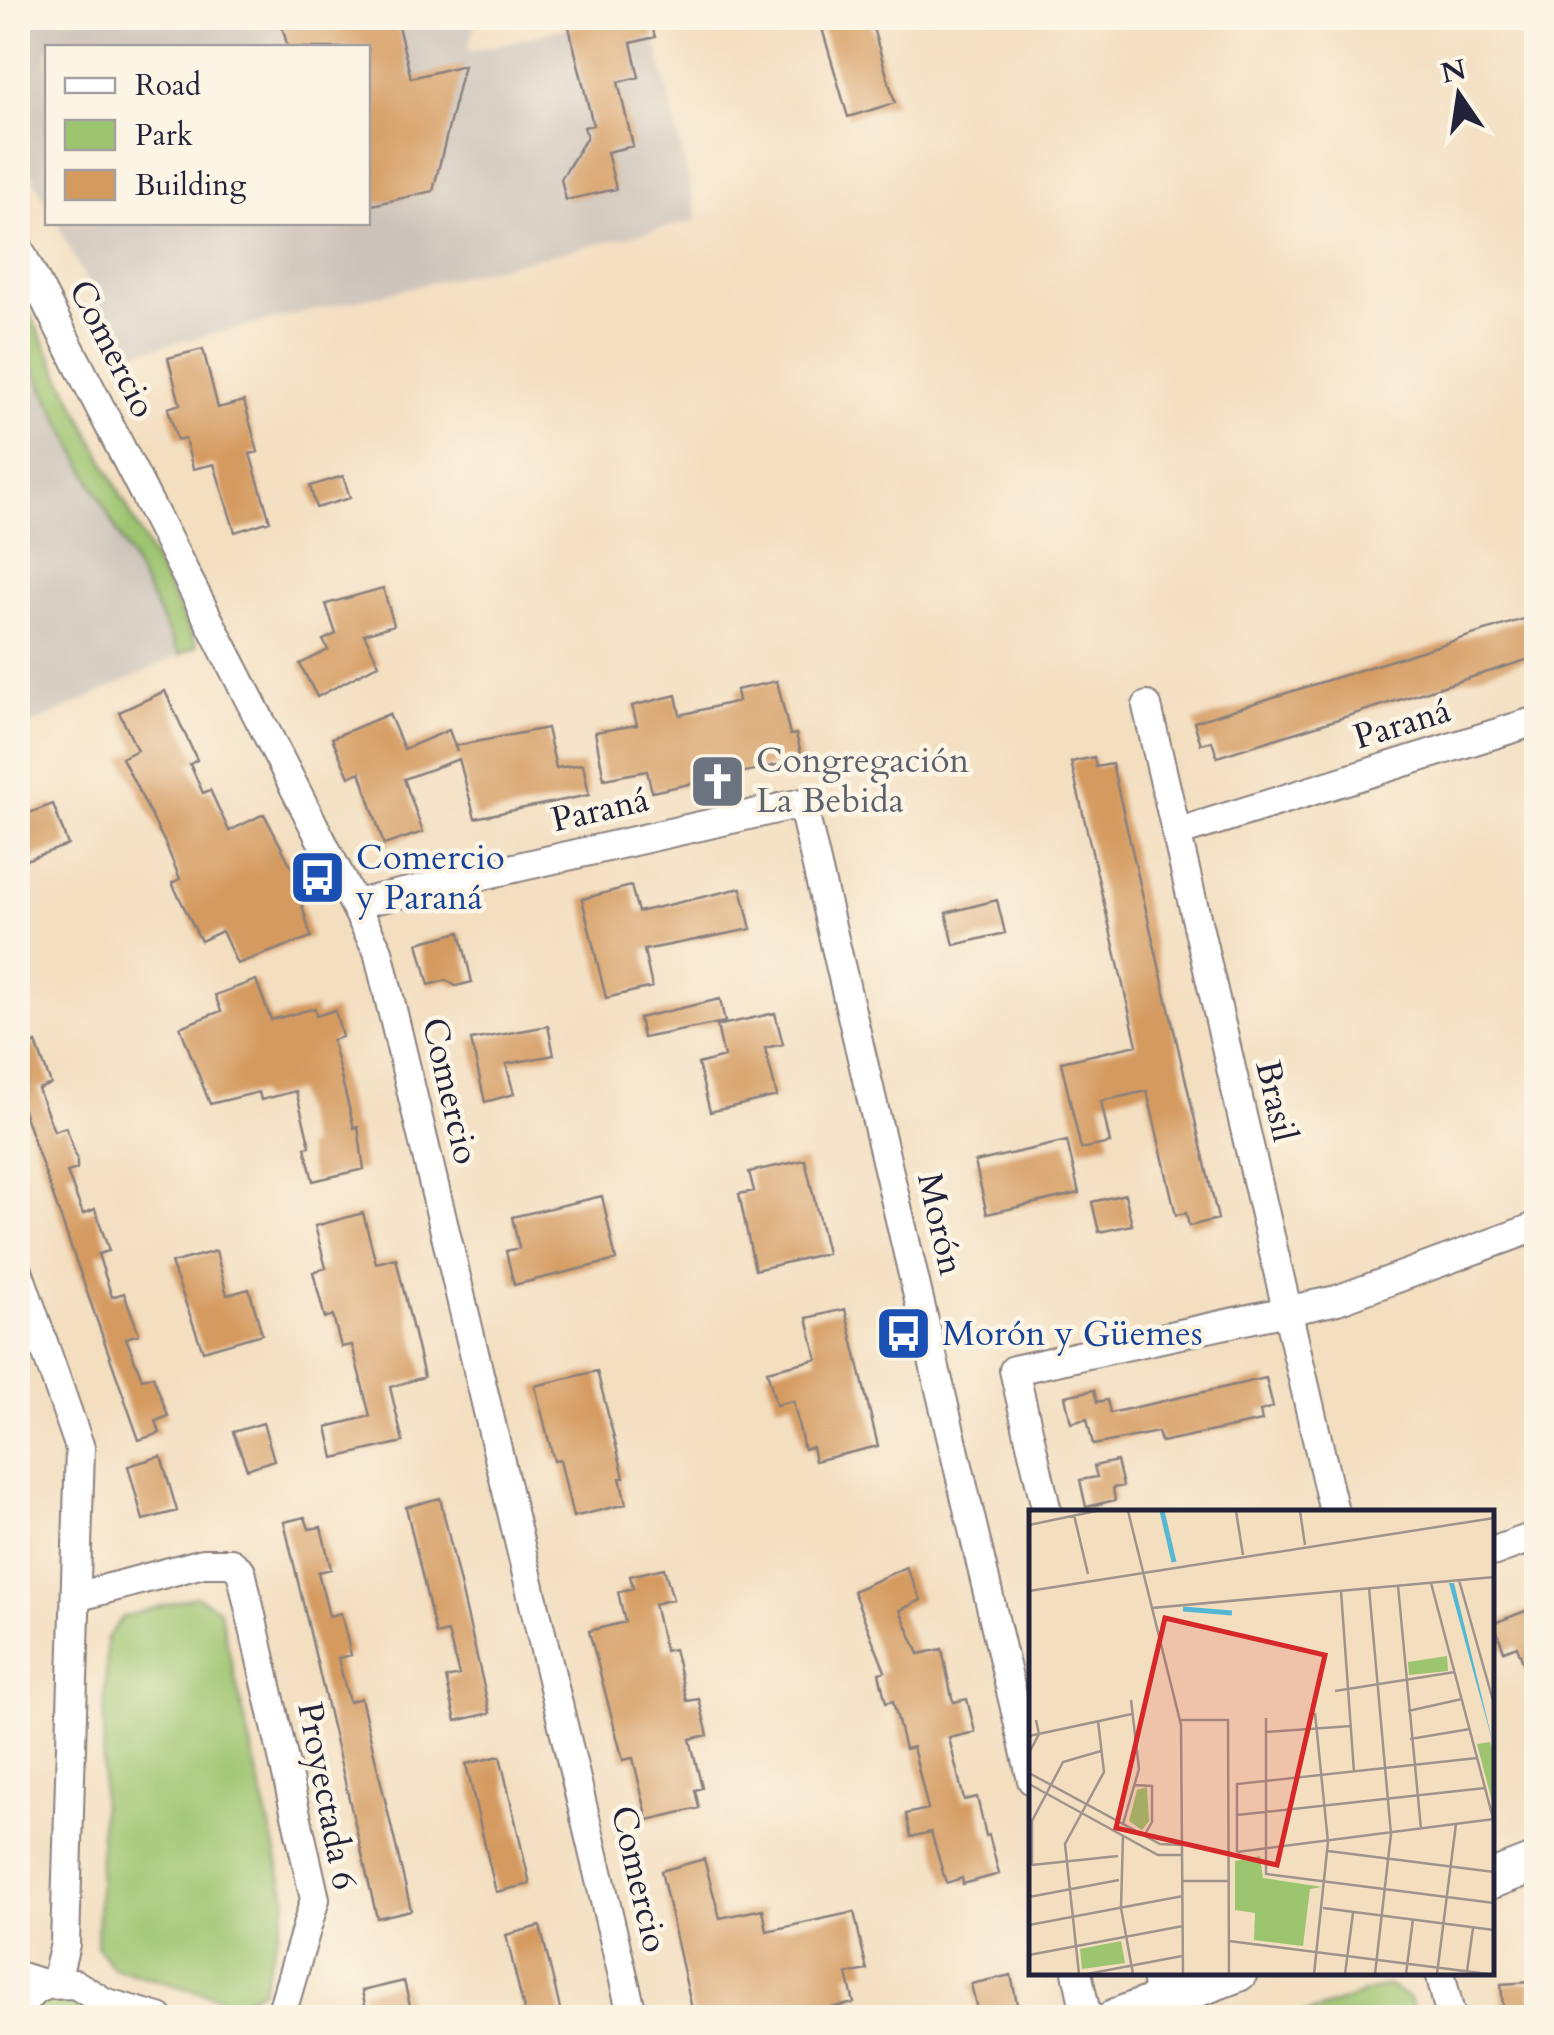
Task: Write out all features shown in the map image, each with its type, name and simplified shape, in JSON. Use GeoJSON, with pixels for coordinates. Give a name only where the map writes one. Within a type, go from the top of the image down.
{"type":"FeatureCollection","features":[{"type":"Feature","properties":{"kind":"street","name":"Comercio"},"geometry":{"type":"LineString","coordinates":[[18,247],[378,951],[633,2018]]}},
{"type":"Feature","properties":{"kind":"street","name":"Brasil"},"geometry":{"type":"LineString","coordinates":[[1146,706],[1334,1510]]}},
{"type":"Feature","properties":{"kind":"street","name":"Paraná"},"geometry":{"type":"LineString","coordinates":[[1176,833],[1536,722]]}},
{"type":"Feature","properties":{"kind":"street","name":"Paraná"},"geometry":{"type":"LineString","coordinates":[[355,904],[802,803]]}},
{"type":"Feature","properties":{"kind":"street","name":"Morón"},"geometry":{"type":"LineString","coordinates":[[802,803],[1029,1767]]}},
{"type":"Feature","properties":{"kind":"street"},"geometry":{"type":"LineString","coordinates":[[1048,1510],[1014,1370],[1338,1300],[1536,1227]]}},
{"type":"Feature","properties":{"kind":"street"},"geometry":{"type":"LineString","coordinates":[[18,1271],[80,1448],[65,1944],[58,1973],[18,2006]]}},
{"type":"Feature","properties":{"kind":"street"},"geometry":{"type":"LineString","coordinates":[[1494,1551],[1536,1536]]}},
{"type":"Feature","properties":{"kind":"street","name":"Proyectada 6"},"geometry":{"type":"LineString","coordinates":[[76,1597],[217,1562],[231,1564],[240,1571],[315,1899],[280,2018]]}},
{"type":"Feature","properties":{"kind":"street"},"geometry":{"type":"LineString","coordinates":[[1494,1878],[1536,1862]]}},
{"type":"Feature","properties":{"kind":"street"},"geometry":{"type":"LineString","coordinates":[[65,1944],[101,2003]]}},
{"type":"Feature","properties":{"kind":"street"},"geometry":{"type":"LineString","coordinates":[[1078,1975],[1087,2018]]}},
{"type":"Feature","properties":{"kind":"street"},"geometry":{"type":"LineString","coordinates":[[1116,2018],[1158,1987],[1222,1975]]}},
{"type":"Feature","properties":{"kind":"street"},"geometry":{"type":"LineString","coordinates":[[1441,1975],[1451,2018]]}},
{"type":"Feature","properties":{"kind":"street"},"geometry":{"type":"LineString","coordinates":[[18,1976],[49,1984],[75,1984],[101,2003],[159,2018]]}},
{"type":"Feature","properties":{"kind":"shaded area"},"geometry":{"type":"Polygon","coordinates":[[[18,18],[476,18],[468,52],[607,18],[650,18],[698,220],[123,355],[58,225],[370,225],[370,45],[45,45],[45,201],[18,146],[18,18]]]}},
{"type":"Feature","properties":{"kind":"shaded area"},"geometry":{"type":"Polygon","coordinates":[[[18,338],[180,655],[18,731],[18,338]]]}},
{"type":"Feature","properties":{"kind":"green space"},"geometry":{"type":"Polygon","coordinates":[[[18,291],[197,646],[180,655],[18,338],[18,291]]]}},
{"type":"Feature","properties":{"kind":"green space"},"geometry":{"type":"Polygon","coordinates":[[[196,1596],[219,1609],[287,1901],[262,1989],[239,2003],[113,1968],[97,1947],[107,1638],[123,1617],[196,1596]]]}},
{"type":"Feature","properties":{"kind":"green space"},"geometry":{"type":"Polygon","coordinates":[[[1387,1985],[1410,1998],[1415,2017],[1298,2017],[1387,1985]]]}},
{"type":"Feature","properties":{"kind":"green space"},"geometry":{"type":"Polygon","coordinates":[[[58,1996],[77,1999],[98,2017],[27,2018],[39,2003],[58,1996]]]}},
{"type":"Feature","properties":{"kind":"building"},"geometry":{"type":"Polygon","coordinates":[[[280,18],[396,18],[411,78],[464,65],[433,191],[370,206],[370,45],[287,45],[280,18]]]}},
{"type":"Feature","properties":{"kind":"building"},"geometry":{"type":"Polygon","coordinates":[[[607,18],[650,18],[655,37],[631,43],[639,77],[618,82],[633,146],[607,152],[616,189],[566,200],[561,179],[587,137],[584,127],[593,125],[569,27],[607,18]]]}},
{"type":"Feature","properties":{"kind":"building"},"geometry":{"type":"Polygon","coordinates":[[[819,18],[870,18],[895,103],[848,117],[819,18]]]}},
{"type":"Feature","properties":{"kind":"building"},"geometry":{"type":"Polygon","coordinates":[[[203,349],[218,408],[244,401],[258,452],[250,454],[270,521],[235,532],[214,464],[193,469],[185,438],[177,440],[168,408],[180,404],[168,358],[203,349]]]}},
{"type":"Feature","properties":{"kind":"building"},"geometry":{"type":"Polygon","coordinates":[[[343,476],[350,498],[316,508],[310,486],[343,476]]]}},
{"type":"Feature","properties":{"kind":"building"},"geometry":{"type":"Polygon","coordinates":[[[383,588],[394,625],[364,634],[379,664],[317,697],[300,664],[328,650],[323,640],[336,634],[326,604],[383,588]]]}},
{"type":"Feature","properties":{"kind":"building"},"geometry":{"type":"Polygon","coordinates":[[[1536,615],[1536,657],[1217,757],[1212,741],[1201,744],[1194,722],[1536,615]]]}},
{"type":"Feature","properties":{"kind":"building"},"geometry":{"type":"Polygon","coordinates":[[[777,681],[790,735],[796,734],[804,765],[779,771],[777,765],[652,792],[647,771],[604,779],[595,732],[637,725],[632,706],[676,695],[680,715],[738,701],[736,690],[777,681]]]}},
{"type":"Feature","properties":{"kind":"building"},"geometry":{"type":"Polygon","coordinates":[[[165,691],[197,760],[190,764],[203,793],[210,790],[229,831],[264,814],[304,891],[299,894],[311,937],[237,964],[222,931],[201,941],[172,883],[180,879],[166,845],[122,758],[137,750],[119,712],[165,691]]]}},
{"type":"Feature","properties":{"kind":"building"},"geometry":{"type":"Polygon","coordinates":[[[389,714],[404,749],[449,730],[457,752],[455,746],[547,728],[556,768],[583,764],[589,795],[475,818],[459,759],[404,779],[423,832],[384,845],[360,772],[349,777],[332,738],[389,714]]]}},
{"type":"Feature","properties":{"kind":"building"},"geometry":{"type":"Polygon","coordinates":[[[1094,757],[1096,767],[1112,764],[1218,1219],[1189,1226],[1186,1213],[1176,1215],[1147,1091],[1101,1101],[1110,1143],[1081,1149],[1061,1062],[1137,1045],[1071,762],[1094,757]]]}},
{"type":"Feature","properties":{"kind":"building"},"geometry":{"type":"Polygon","coordinates":[[[53,804],[68,845],[23,861],[18,846],[18,817],[53,804]]]}},
{"type":"Feature","properties":{"kind":"building"},"geometry":{"type":"Polygon","coordinates":[[[631,886],[638,912],[741,888],[751,929],[644,950],[652,987],[606,998],[582,899],[631,886]]]}},
{"type":"Feature","properties":{"kind":"building"},"geometry":{"type":"Polygon","coordinates":[[[997,900],[1005,933],[954,945],[946,913],[997,900]]]}},
{"type":"Feature","properties":{"kind":"building"},"geometry":{"type":"Polygon","coordinates":[[[460,932],[472,982],[456,986],[446,980],[429,985],[418,943],[460,932]]]}},
{"type":"Feature","properties":{"kind":"building"},"geometry":{"type":"Polygon","coordinates":[[[256,980],[271,1020],[315,1008],[316,1016],[335,1010],[342,1037],[332,1040],[354,1128],[358,1127],[364,1169],[313,1181],[305,1147],[310,1146],[296,1091],[261,1100],[259,1092],[210,1104],[180,1027],[221,1011],[215,995],[256,980]]]}},
{"type":"Feature","properties":{"kind":"building"},"geometry":{"type":"Polygon","coordinates":[[[720,999],[725,1022],[643,1038],[639,1018],[720,999]]]}},
{"type":"Feature","properties":{"kind":"building"},"geometry":{"type":"Polygon","coordinates":[[[775,1013],[783,1044],[765,1048],[777,1096],[710,1112],[698,1064],[724,1057],[717,1026],[775,1013]]]}},
{"type":"Feature","properties":{"kind":"building"},"geometry":{"type":"Polygon","coordinates":[[[548,1026],[554,1055],[506,1064],[514,1094],[485,1102],[471,1040],[548,1026]]]}},
{"type":"Feature","properties":{"kind":"building"},"geometry":{"type":"Polygon","coordinates":[[[36,1043],[51,1084],[38,1089],[54,1131],[66,1127],[77,1159],[77,1169],[67,1172],[83,1214],[95,1209],[109,1251],[98,1254],[112,1297],[124,1293],[139,1334],[126,1338],[142,1379],[153,1376],[168,1416],[156,1421],[160,1433],[139,1440],[18,1096],[18,1050],[36,1043]]]}},
{"type":"Feature","properties":{"kind":"building"},"geometry":{"type":"Polygon","coordinates":[[[1067,1141],[1079,1193],[987,1214],[975,1162],[1067,1141]]]}},
{"type":"Feature","properties":{"kind":"building"},"geometry":{"type":"Polygon","coordinates":[[[805,1160],[827,1253],[755,1270],[739,1194],[754,1191],[749,1172],[805,1160]]]}},
{"type":"Feature","properties":{"kind":"building"},"geometry":{"type":"Polygon","coordinates":[[[1125,1194],[1132,1225],[1099,1232],[1092,1202],[1125,1194]]]}},
{"type":"Feature","properties":{"kind":"building"},"geometry":{"type":"Polygon","coordinates":[[[602,1196],[616,1260],[514,1285],[506,1251],[519,1248],[512,1217],[602,1196]]]}},
{"type":"Feature","properties":{"kind":"building"},"geometry":{"type":"Polygon","coordinates":[[[363,1213],[376,1263],[396,1258],[424,1377],[390,1387],[403,1442],[334,1458],[327,1427],[370,1416],[352,1345],[341,1347],[333,1316],[325,1318],[313,1272],[326,1268],[315,1226],[363,1213]]]}},
{"type":"Feature","properties":{"kind":"building"},"geometry":{"type":"Polygon","coordinates":[[[216,1251],[227,1295],[249,1289],[262,1334],[203,1351],[171,1263],[216,1251]]]}},
{"type":"Feature","properties":{"kind":"building"},"geometry":{"type":"Polygon","coordinates":[[[845,1309],[878,1446],[815,1461],[812,1447],[804,1449],[793,1401],[776,1405],[767,1371],[817,1359],[807,1318],[845,1309]]]}},
{"type":"Feature","properties":{"kind":"building"},"geometry":{"type":"Polygon","coordinates":[[[597,1371],[624,1477],[620,1478],[626,1504],[573,1517],[560,1460],[554,1461],[535,1386],[597,1371]]]}},
{"type":"Feature","properties":{"kind":"building"},"geometry":{"type":"Polygon","coordinates":[[[1266,1378],[1273,1407],[1260,1411],[1262,1421],[1161,1442],[1158,1432],[1093,1445],[1087,1419],[1071,1423],[1065,1396],[1094,1390],[1097,1402],[1107,1400],[1110,1413],[1266,1378]]]}},
{"type":"Feature","properties":{"kind":"building"},"geometry":{"type":"Polygon","coordinates":[[[263,1423],[274,1460],[247,1469],[233,1432],[263,1423]]]}},
{"type":"Feature","properties":{"kind":"building"},"geometry":{"type":"Polygon","coordinates":[[[161,1456],[177,1511],[143,1520],[128,1466],[161,1456]]]}},
{"type":"Feature","properties":{"kind":"building"},"geometry":{"type":"Polygon","coordinates":[[[1117,1461],[1123,1486],[1113,1488],[1115,1500],[1086,1507],[1080,1480],[1097,1477],[1094,1466],[1117,1461]]]}},
{"type":"Feature","properties":{"kind":"building"},"geometry":{"type":"Polygon","coordinates":[[[440,1498],[490,1713],[456,1721],[446,1678],[459,1675],[448,1632],[436,1635],[406,1507],[440,1498]]]}},
{"type":"Feature","properties":{"kind":"building"},"geometry":{"type":"Polygon","coordinates":[[[305,1517],[309,1529],[321,1527],[331,1569],[318,1572],[329,1616],[341,1613],[351,1655],[338,1658],[349,1702],[361,1698],[411,1910],[377,1918],[284,1522],[305,1517]]]}},
{"type":"Feature","properties":{"kind":"building"},"geometry":{"type":"Polygon","coordinates":[[[906,1567],[921,1600],[900,1610],[919,1654],[942,1649],[952,1698],[954,1702],[967,1699],[975,1732],[949,1738],[964,1800],[977,1797],[999,1874],[963,1884],[962,1878],[946,1883],[931,1832],[911,1837],[906,1814],[928,1809],[913,1747],[905,1749],[893,1701],[886,1703],[879,1673],[885,1671],[853,1591],[906,1567]]]}},
{"type":"Feature","properties":{"kind":"building"},"geometry":{"type":"Polygon","coordinates":[[[664,1568],[673,1599],[654,1604],[665,1651],[674,1649],[687,1701],[699,1699],[708,1735],[690,1739],[702,1788],[695,1790],[699,1808],[648,1820],[633,1758],[623,1760],[589,1631],[625,1622],[618,1592],[633,1588],[630,1576],[664,1568]]]}},
{"type":"Feature","properties":{"kind":"building"},"geometry":{"type":"Polygon","coordinates":[[[1536,1607],[1534,1693],[1517,1646],[1504,1651],[1494,1623],[1536,1607]]]}},
{"type":"Feature","properties":{"kind":"building"},"geometry":{"type":"Polygon","coordinates":[[[500,1756],[530,1884],[496,1892],[466,1764],[500,1756]]]}},
{"type":"Feature","properties":{"kind":"building"},"geometry":{"type":"Polygon","coordinates":[[[704,1859],[720,1918],[763,1909],[767,1931],[854,1912],[867,1970],[847,1974],[854,2003],[784,2018],[694,2018],[661,1871],[704,1859]]]}},
{"type":"Feature","properties":{"kind":"building"},"geometry":{"type":"Polygon","coordinates":[[[540,1926],[562,2018],[526,2018],[506,1935],[540,1926]]]}},
{"type":"Feature","properties":{"kind":"building"},"geometry":{"type":"Polygon","coordinates":[[[1011,1975],[1020,2018],[979,2018],[971,1984],[1011,1975]]]}},
{"type":"Feature","properties":{"kind":"building"},"geometry":{"type":"Polygon","coordinates":[[[404,1981],[412,2014],[368,2018],[362,1991],[404,1981]]]}},
{"type":"Feature","properties":{"kind":"building"},"geometry":{"type":"Polygon","coordinates":[[[1531,1982],[1534,2018],[1504,2018],[1501,1984],[1531,1982]]]}},
{"type":"Feature","properties":{"kind":"place","name":"Congregación La Bebida"},"geometry":{"type":"Point","coordinates":[717,781]}},
{"type":"Feature","properties":{"kind":"place","name":"Comercio y Paraná"},"geometry":{"type":"Point","coordinates":[317,878]}},
{"type":"Feature","properties":{"kind":"place","name":"Morón y Güemes"},"geometry":{"type":"Point","coordinates":[903,1334]}}]}
